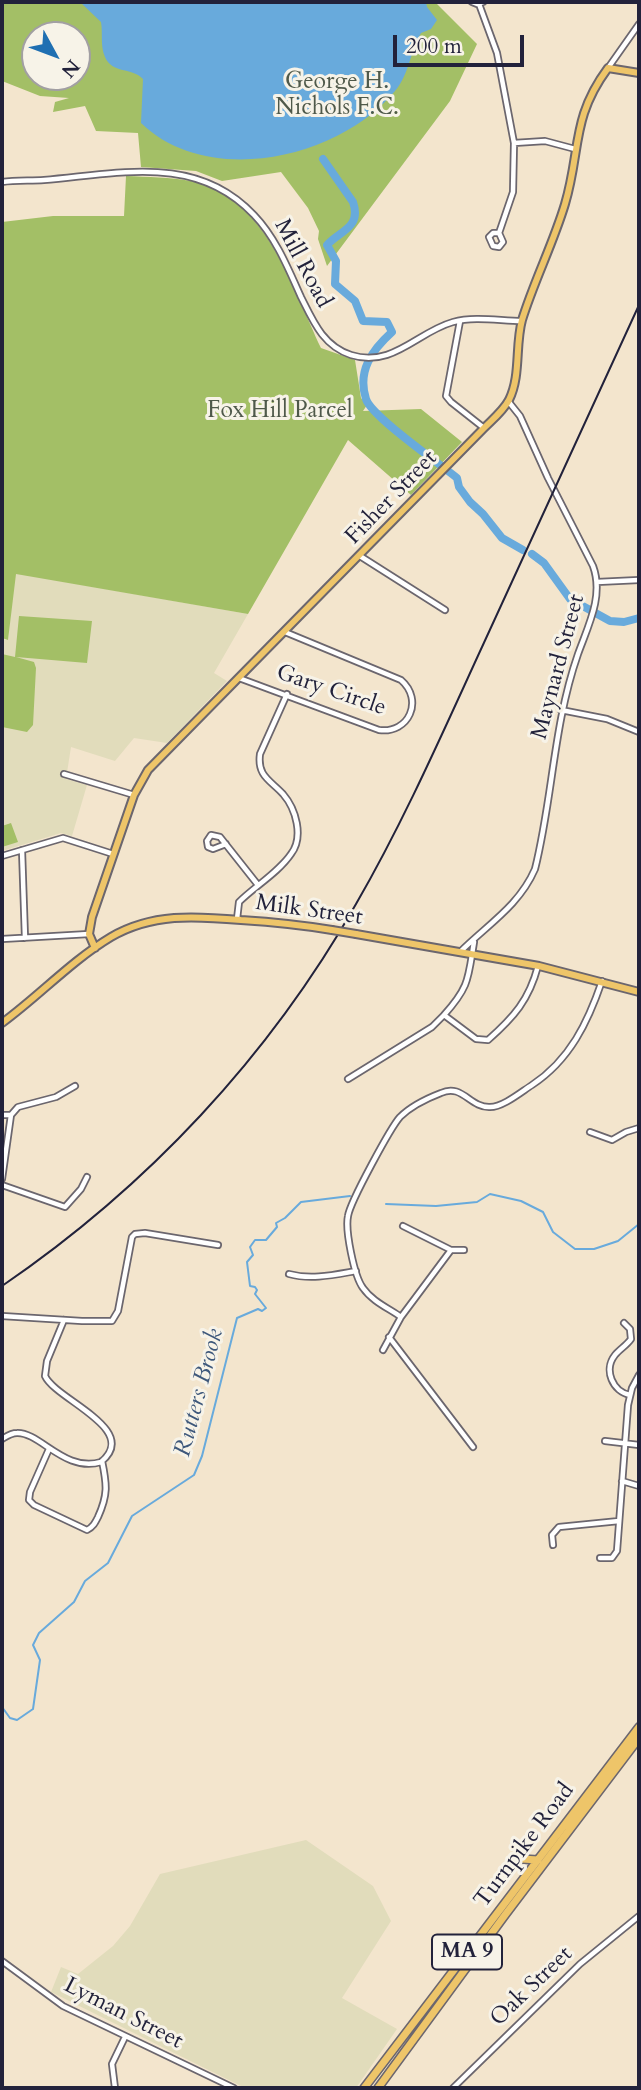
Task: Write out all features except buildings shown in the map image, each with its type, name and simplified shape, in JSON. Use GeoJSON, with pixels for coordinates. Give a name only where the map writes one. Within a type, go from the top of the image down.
{"type":"FeatureCollection","features":[{"type":"Feature","properties":{"kind":"highway","name":"Turnpike Road"},"geometry":{"type":"LineString","coordinates":[[364,2088],[639,1727]]}},
{"type":"Feature","properties":{"kind":"highway","name":"Turnpike Road"},"geometry":{"type":"LineString","coordinates":[[378,2088],[639,1738]]}},
{"type":"Feature","properties":{"kind":"highway"},"geometry":{"type":"LineString","coordinates":[[522,1859],[538,1860]]}},
{"type":"Feature","properties":{"kind":"highway"},"geometry":{"type":"LineString","coordinates":[[488,1907],[493,1919]]}},
{"type":"Feature","properties":{"kind":"main road"},"geometry":{"type":"LineString","coordinates":[[608,68],[639,73]]}},
{"type":"Feature","properties":{"kind":"main road","name":"Fisher Street"},"geometry":{"type":"LineString","coordinates":[[89,934],[92,917],[135,795],[154,763],[360,556],[508,401],[514,384],[522,321],[565,205],[585,108],[608,68]]}},
{"type":"Feature","properties":{"kind":"main road","name":"Milk Street"},"geometry":{"type":"LineString","coordinates":[[2,1023],[95,948],[130,927],[158,919],[187,916],[237,919],[356,934],[538,966],[639,992]]}},
{"type":"Feature","properties":{"kind":"main road"},"geometry":{"type":"LineString","coordinates":[[89,934],[95,948]]}},
{"type":"Feature","properties":{"kind":"street"},"geometry":{"type":"LineString","coordinates":[[472,2],[481,3],[497,53],[514,143],[513,192],[499,233]]}},
{"type":"Feature","properties":{"kind":"street","name":"Fisher Street"},"geometry":{"type":"LineString","coordinates":[[608,68],[639,24]]}},
{"type":"Feature","properties":{"kind":"street"},"geometry":{"type":"LineString","coordinates":[[514,143],[545,141],[575,149]]}},
{"type":"Feature","properties":{"kind":"street","name":"Mill Road"},"geometry":{"type":"LineString","coordinates":[[2,182],[122,171],[188,176],[211,183],[245,206],[265,228],[281,253],[316,327],[324,338],[340,350],[359,357],[386,356],[399,352],[444,326],[460,321],[522,321]]}},
{"type":"Feature","properties":{"kind":"street"},"geometry":{"type":"LineString","coordinates":[[460,321],[446,396],[484,428]]}},
{"type":"Feature","properties":{"kind":"street","name":"Maynard Street"},"geometry":{"type":"LineString","coordinates":[[460,952],[514,902],[535,869],[561,710],[597,597],[597,582],[589,558],[551,486],[520,416],[508,401]]}},
{"type":"Feature","properties":{"kind":"street"},"geometry":{"type":"LineString","coordinates":[[360,556],[445,610]]}},
{"type":"Feature","properties":{"kind":"street"},"geometry":{"type":"LineString","coordinates":[[597,582],[639,580]]}},
{"type":"Feature","properties":{"kind":"street","name":"Gary Circle"},"geometry":{"type":"LineString","coordinates":[[239,678],[383,730],[403,724],[413,706],[410,691],[399,679],[285,632]]}},
{"type":"Feature","properties":{"kind":"street"},"geometry":{"type":"LineString","coordinates":[[237,919],[239,902],[290,856],[298,839],[295,819],[288,801],[261,773],[258,764],[287,694]]}},
{"type":"Feature","properties":{"kind":"street"},"geometry":{"type":"LineString","coordinates":[[561,710],[607,719],[639,732]]}},
{"type":"Feature","properties":{"kind":"street"},"geometry":{"type":"LineString","coordinates":[[64,774],[135,795]]}},
{"type":"Feature","properties":{"kind":"street"},"geometry":{"type":"LineString","coordinates":[[2,856],[66,838],[114,855]]}},
{"type":"Feature","properties":{"kind":"street"},"geometry":{"type":"LineString","coordinates":[[226,844],[258,885]]}},
{"type":"Feature","properties":{"kind":"street"},"geometry":{"type":"LineString","coordinates":[[22,850],[25,938]]}},
{"type":"Feature","properties":{"kind":"street"},"geometry":{"type":"LineString","coordinates":[[2,939],[89,934]]}},
{"type":"Feature","properties":{"kind":"street"},"geometry":{"type":"LineString","coordinates":[[348,1079],[432,1027],[444,1015],[462,993],[474,954],[475,939]]}},
{"type":"Feature","properties":{"kind":"street"},"geometry":{"type":"LineString","coordinates":[[444,1015],[476,1039],[488,1041],[526,1001],[538,966]]}},
{"type":"Feature","properties":{"kind":"street"},"geometry":{"type":"LineString","coordinates":[[401,1317],[367,1294],[361,1286],[348,1229],[349,1210],[402,1116],[445,1091],[457,1091],[481,1105],[490,1107],[500,1104],[534,1083],[549,1071],[581,1033],[603,981]]}},
{"type":"Feature","properties":{"kind":"street"},"geometry":{"type":"LineString","coordinates":[[2,1179],[11,1115],[18,1107],[56,1097],[75,1086]]}},
{"type":"Feature","properties":{"kind":"street"},"geometry":{"type":"LineString","coordinates":[[2,1115],[11,1115]]}},
{"type":"Feature","properties":{"kind":"street"},"geometry":{"type":"LineString","coordinates":[[590,1132],[612,1140],[639,1128]]}},
{"type":"Feature","properties":{"kind":"street"},"geometry":{"type":"LineString","coordinates":[[2,1185],[65,1207],[87,1177]]}},
{"type":"Feature","properties":{"kind":"street"},"geometry":{"type":"LineString","coordinates":[[403,1226],[452,1250],[464,1250]]}},
{"type":"Feature","properties":{"kind":"street"},"geometry":{"type":"LineString","coordinates":[[2,1316],[107,1322],[115,1319],[118,1311],[134,1234],[145,1233],[218,1245]]}},
{"type":"Feature","properties":{"kind":"street"},"geometry":{"type":"LineString","coordinates":[[383,1350],[401,1317],[452,1250]]}},
{"type":"Feature","properties":{"kind":"street"},"geometry":{"type":"LineString","coordinates":[[289,1274],[316,1277],[356,1271]]}},
{"type":"Feature","properties":{"kind":"street"},"geometry":{"type":"LineString","coordinates":[[2,1439],[21,1433],[62,1457],[79,1461],[97,1463],[109,1452],[111,1446],[106,1428],[55,1389],[45,1376],[47,1360],[64,1320]]}},
{"type":"Feature","properties":{"kind":"street"},"geometry":{"type":"LineString","coordinates":[[624,1323],[632,1334],[631,1339],[614,1356],[610,1368],[614,1385],[630,1395]]}},
{"type":"Feature","properties":{"kind":"street"},"geometry":{"type":"LineString","coordinates":[[388,1337],[473,1447]]}},
{"type":"Feature","properties":{"kind":"street"},"geometry":{"type":"LineString","coordinates":[[600,1558],[609,1559],[615,1554],[630,1395],[639,1375]]}},
{"type":"Feature","properties":{"kind":"street"},"geometry":{"type":"LineString","coordinates":[[605,1441],[639,1445]]}},
{"type":"Feature","properties":{"kind":"street"},"geometry":{"type":"LineString","coordinates":[[49,1450],[29,1500],[87,1530],[93,1526],[106,1499],[107,1487],[102,1461]]}},
{"type":"Feature","properties":{"kind":"street"},"geometry":{"type":"LineString","coordinates":[[622,1480],[639,1486]]}},
{"type":"Feature","properties":{"kind":"street"},"geometry":{"type":"LineString","coordinates":[[553,1545],[551,1535],[559,1527],[620,1521]]}},
{"type":"Feature","properties":{"kind":"street","name":"Oak Street"},"geometry":{"type":"LineString","coordinates":[[453,2088],[580,1964],[639,1916]]}},
{"type":"Feature","properties":{"kind":"street","name":"Lyman Street"},"geometry":{"type":"LineString","coordinates":[[2,1961],[63,2006],[234,2088]]}},
{"type":"Feature","properties":{"kind":"street"},"geometry":{"type":"LineString","coordinates":[[115,2088],[112,2064],[125,2037]]}},
{"type":"Feature","properties":{"kind":"shaded area"},"geometry":{"type":"Polygon","coordinates":[[[15,573],[248,614],[214,673],[227,681],[167,743],[134,738],[115,761],[71,747],[66,779],[87,785],[72,836],[61,833],[2,851],[2,639],[8,640],[15,573]]]}},
{"type":"Feature","properties":{"kind":"shaded area"},"geometry":{"type":"Polygon","coordinates":[[[306,1840],[373,1886],[391,1921],[342,1998],[397,2029],[356,2088],[245,2088],[51,1992],[61,1967],[78,1974],[113,1946],[130,1926],[160,1874],[306,1840]]]}},
{"type":"Feature","properties":{"kind":"green space","name":"George H. Nichols F.C."},"geometry":{"type":"Polygon","coordinates":[[[2,2],[435,2],[477,44],[450,101],[327,266],[318,239],[319,231],[308,208],[281,172],[222,181],[196,171],[141,167],[138,133],[96,131],[85,106],[53,112],[55,102],[69,98],[40,96],[27,91],[91,91],[91,21],[21,21],[21,88],[2,81],[2,2]]]}},
{"type":"Feature","properties":{"kind":"green space","name":"Fox Hill Parcel"},"geometry":{"type":"Polygon","coordinates":[[[126,176],[191,181],[217,190],[239,205],[273,247],[321,348],[355,360],[361,398],[367,405],[363,411],[421,409],[462,442],[411,495],[348,440],[248,614],[16,574],[8,640],[2,638],[2,222],[53,216],[124,216],[126,176]]]}},
{"type":"Feature","properties":{"kind":"green space"},"geometry":{"type":"Polygon","coordinates":[[[19,616],[92,621],[87,663],[16,657],[34,662],[36,668],[33,725],[27,732],[2,727],[2,654],[15,657],[19,616]]]}},
{"type":"Feature","properties":{"kind":"green space"},"geometry":{"type":"Polygon","coordinates":[[[11,823],[18,842],[2,847],[2,826],[11,823]]]}},
{"type":"Feature","properties":{"kind":"water","name":"George H. Nichols F.C."},"geometry":{"type":"Polygon","coordinates":[[[80,2],[426,2],[437,20],[431,29],[421,33],[400,85],[371,115],[341,134],[308,148],[272,157],[236,159],[201,155],[169,143],[141,123],[143,79],[108,62],[103,48],[101,22],[80,2]]]}},
{"type":"Feature","properties":{"kind":"waterway"},"geometry":{"type":"LineString","coordinates":[[323,159],[353,202],[355,211],[348,228],[327,245],[336,261],[335,284],[355,301],[363,321],[387,322],[392,332],[378,346],[368,362],[363,379],[366,399],[380,417],[457,478],[459,487],[470,502],[502,538],[523,550]]}},
{"type":"Feature","properties":{"kind":"waterway"},"geometry":{"type":"LineString","coordinates":[[532,554],[544,563],[570,599],[610,621],[624,622],[639,618]]}},
{"type":"Feature","properties":{"kind":"waterway","name":"Rutters Brook"},"geometry":{"type":"LineString","coordinates":[[386,1204],[436,1206],[477,1202],[490,1194],[521,1201],[543,1212],[553,1232],[575,1249],[594,1249],[618,1241],[639,1224]]}},
{"type":"Feature","properties":{"kind":"waterway","name":"Rutters Brook"},"geometry":{"type":"LineString","coordinates":[[2,1707],[10,1718],[17,1720],[33,1709],[40,1660],[33,1645],[39,1633],[74,1602],[85,1581],[108,1563],[132,1516],[194,1475],[202,1456],[237,1318],[266,1308],[255,1294],[255,1287],[250,1286],[247,1262],[253,1255],[250,1247],[255,1240],[266,1240],[277,1227],[276,1223],[301,1202],[350,1196]]}},
{"type":"Feature","properties":{"kind":"railway"},"geometry":{"type":"LineString","coordinates":[[2,1286],[106,1206],[155,1162],[244,1066],[322,960],[374,873],[422,777],[639,305]]}}]}
